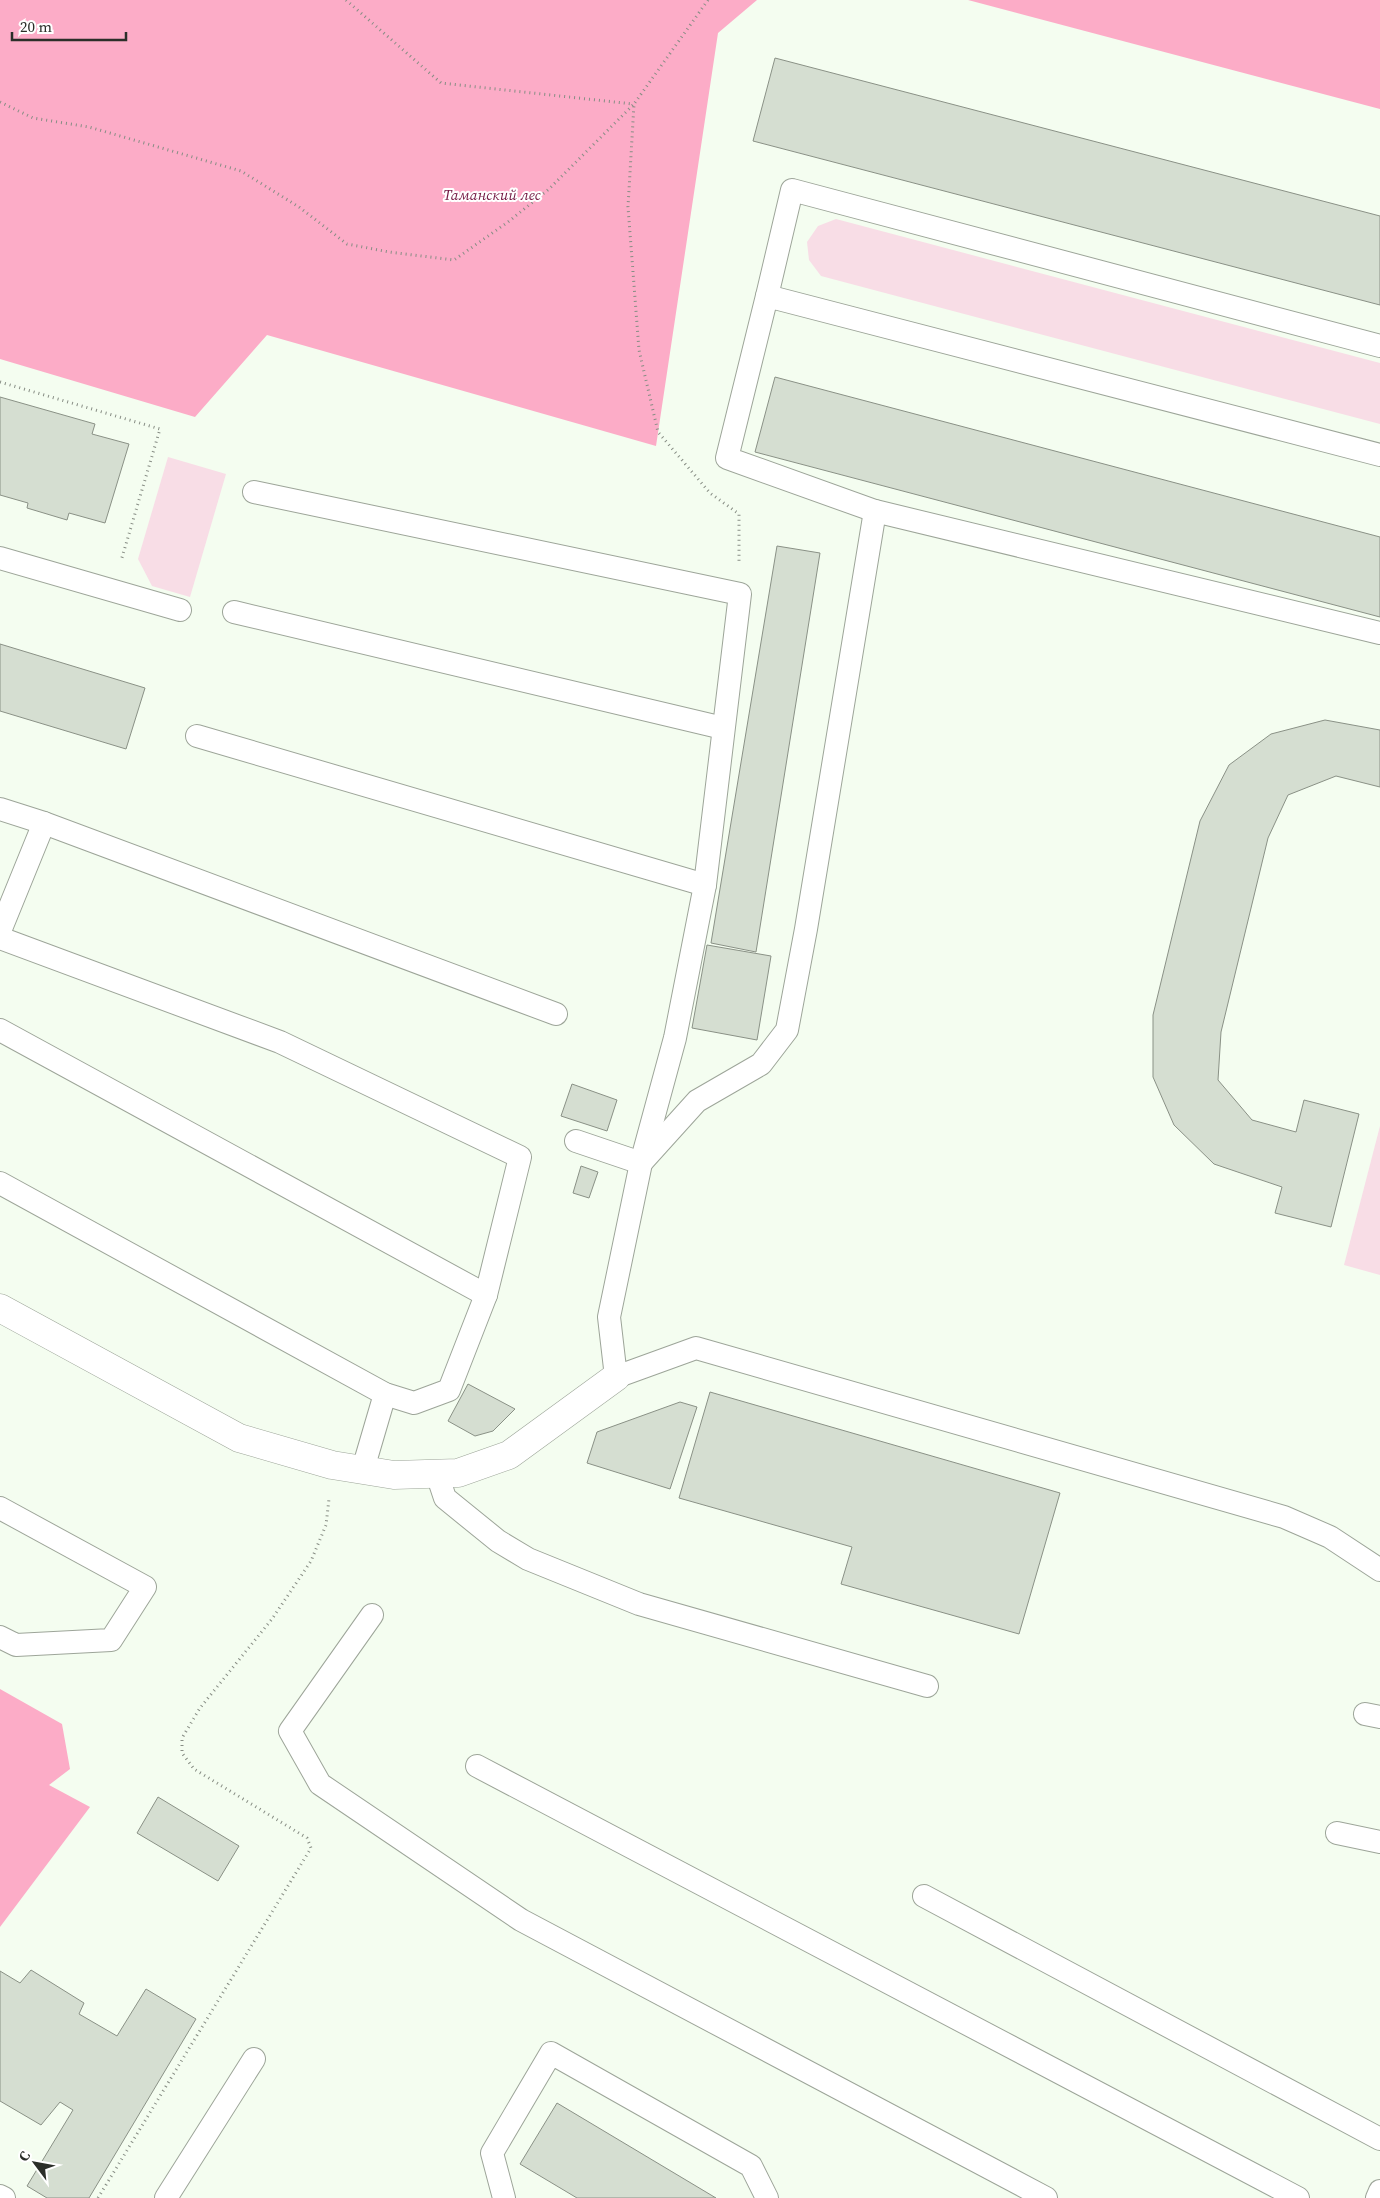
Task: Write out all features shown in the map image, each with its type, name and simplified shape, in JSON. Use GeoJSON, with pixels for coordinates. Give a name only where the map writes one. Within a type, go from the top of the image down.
{"type":"FeatureCollection","features":[{"type":"Feature","properties":{"kind":"street"},"geometry":{"type":"LineString","coordinates":[[0,1308],[239,1438],[332,1464],[394,1474],[458,1473],[509,1455],[616,1377]]}},
{"type":"Feature","properties":{"kind":"lane"},"geometry":{"type":"LineString","coordinates":[[1380,346],[792,190],[727,458],[875,511],[1380,633]]}},
{"type":"Feature","properties":{"kind":"lane"},"geometry":{"type":"LineString","coordinates":[[767,296],[1380,455]]}},
{"type":"Feature","properties":{"kind":"lane"},"geometry":{"type":"LineString","coordinates":[[254,492],[740,594],[705,885],[675,1038],[641,1163],[609,1317],[616,1377],[696,1348],[1284,1516],[1330,1538],[1380,1570]]}},
{"type":"Feature","properties":{"kind":"lane"},"geometry":{"type":"LineString","coordinates":[[641,1163],[697,1101],[761,1064],[787,1030],[806,929],[875,511]]}},
{"type":"Feature","properties":{"kind":"lane"},"geometry":{"type":"LineString","coordinates":[[0,558],[180,610]]}},
{"type":"Feature","properties":{"kind":"lane"},"geometry":{"type":"LineString","coordinates":[[234,612],[723,728]]}},
{"type":"Feature","properties":{"kind":"lane"},"geometry":{"type":"LineString","coordinates":[[197,736],[705,885]]}},
{"type":"Feature","properties":{"kind":"lane"},"geometry":{"type":"LineString","coordinates":[[0,809],[44,823],[556,1014]]}},
{"type":"Feature","properties":{"kind":"lane"},"geometry":{"type":"LineString","coordinates":[[0,931],[44,823]]}},
{"type":"Feature","properties":{"kind":"lane"},"geometry":{"type":"LineString","coordinates":[[0,938],[280,1042],[520,1157],[486,1295],[449,1390],[414,1404],[385,1394],[0,1183]]}},
{"type":"Feature","properties":{"kind":"lane"},"geometry":{"type":"LineString","coordinates":[[0,1030],[486,1295]]}},
{"type":"Feature","properties":{"kind":"lane"},"geometry":{"type":"LineString","coordinates":[[576,1141],[641,1163]]}},
{"type":"Feature","properties":{"kind":"lane"},"geometry":{"type":"LineString","coordinates":[[362,1469],[385,1394]]}},
{"type":"Feature","properties":{"kind":"lane"},"geometry":{"type":"LineString","coordinates":[[437,1474],[445,1498],[498,1541],[528,1559],[639,1604],[927,1686]]}},
{"type":"Feature","properties":{"kind":"lane"},"geometry":{"type":"LineString","coordinates":[[0,1508],[145,1587],[111,1640],[16,1645],[0,1637]]}},
{"type":"Feature","properties":{"kind":"lane"},"geometry":{"type":"LineString","coordinates":[[372,1615],[290,1731],[320,1784],[520,1920],[1046,2198]]}},
{"type":"Feature","properties":{"kind":"lane"},"geometry":{"type":"LineString","coordinates":[[477,1766],[1298,2198]]}},
{"type":"Feature","properties":{"kind":"lane"},"geometry":{"type":"LineString","coordinates":[[1337,1833],[1380,1842]]}},
{"type":"Feature","properties":{"kind":"lane"},"geometry":{"type":"LineString","coordinates":[[924,1896],[1380,2139]]}},
{"type":"Feature","properties":{"kind":"lane"},"geometry":{"type":"LineString","coordinates":[[504,2198],[492,2153],[551,2053],[751,2166],[767,2198]]}},
{"type":"Feature","properties":{"kind":"lane"},"geometry":{"type":"LineString","coordinates":[[166,2198],[254,2059]]}},
{"type":"Feature","properties":{"kind":"lane"},"geometry":{"type":"LineString","coordinates":[[1377,2198],[1380,2191]]}},
{"type":"Feature","properties":{"kind":"lane"},"geometry":{"type":"LineString","coordinates":[[0,2196],[4,2198]]}},
{"type":"Feature","properties":{"kind":"path"},"geometry":{"type":"LineString","coordinates":[[346,0],[441,83],[634,104]]}},
{"type":"Feature","properties":{"kind":"path"},"geometry":{"type":"LineString","coordinates":[[0,102],[33,118],[89,126],[242,171],[299,207],[347,244],[389,252],[454,260],[508,222],[549,189],[634,104],[708,0]]}},
{"type":"Feature","properties":{"kind":"path"},"geometry":{"type":"LineString","coordinates":[[634,104],[628,207],[639,350],[658,432],[710,493],[739,514],[740,594]]}},
{"type":"Feature","properties":{"kind":"path"},"geometry":{"type":"LineString","coordinates":[[0,382],[160,429],[112,590]]}},
{"type":"Feature","properties":{"kind":"path"},"geometry":{"type":"LineString","coordinates":[[98,2198],[311,1848],[307,1838],[194,1769],[182,1753],[182,1738],[200,1708],[272,1619],[311,1561],[326,1525],[332,1464]]}},
{"type":"Feature","properties":{"kind":"shaded area"},"geometry":{"type":"Polygon","coordinates":[[[836,219],[1380,363],[1380,424],[821,276],[809,260],[807,242],[818,226],[836,219]]]}},
{"type":"Feature","properties":{"kind":"shaded area"},"geometry":{"type":"Polygon","coordinates":[[[168,457],[226,474],[190,597],[152,586],[138,559],[168,457]]]}},
{"type":"Feature","properties":{"kind":"shaded area"},"geometry":{"type":"Polygon","coordinates":[[[1380,1126],[1380,1275],[1344,1265],[1380,1126]]]}},
{"type":"Feature","properties":{"kind":"green space","name":"Таманский лес"},"geometry":{"type":"Polygon","coordinates":[[[0,0],[757,0],[718,33],[656,446],[267,335],[195,417],[0,359],[0,0]]]}},
{"type":"Feature","properties":{"kind":"green space"},"geometry":{"type":"Polygon","coordinates":[[[968,0],[1380,0],[1380,109],[968,0]]]}},
{"type":"Feature","properties":{"kind":"green space"},"geometry":{"type":"Polygon","coordinates":[[[0,1689],[62,1724],[70,1769],[49,1785],[90,1807],[0,1927],[0,1689]]]}},
{"type":"Feature","properties":{"kind":"building"},"geometry":{"type":"Polygon","coordinates":[[[775,58],[1380,216],[1380,305],[753,141],[775,58]]]}},
{"type":"Feature","properties":{"kind":"building"},"geometry":{"type":"Polygon","coordinates":[[[775,377],[1380,537],[1380,617],[755,452],[775,377]]]}},
{"type":"Feature","properties":{"kind":"building"},"geometry":{"type":"Polygon","coordinates":[[[0,397],[95,424],[92,434],[129,444],[105,523],[69,513],[67,520],[27,508],[28,503],[0,495],[0,397]]]}},
{"type":"Feature","properties":{"kind":"building"},"geometry":{"type":"Polygon","coordinates":[[[777,546],[820,553],[756,952],[711,943],[777,546]]]}},
{"type":"Feature","properties":{"kind":"building"},"geometry":{"type":"Polygon","coordinates":[[[0,644],[145,688],[126,749],[0,711],[0,644]]]}},
{"type":"Feature","properties":{"kind":"building"},"geometry":{"type":"Polygon","coordinates":[[[1325,720],[1380,730],[1380,787],[1336,776],[1288,795],[1268,838],[1221,1032],[1218,1080],[1252,1120],[1296,1132],[1304,1100],[1359,1114],[1331,1227],[1275,1213],[1282,1187],[1214,1164],[1174,1125],[1153,1077],[1153,1015],[1200,821],[1229,765],[1271,734],[1325,720]]]}},
{"type":"Feature","properties":{"kind":"building"},"geometry":{"type":"Polygon","coordinates":[[[707,945],[771,956],[757,1040],[692,1028],[707,945]]]}},
{"type":"Feature","properties":{"kind":"building"},"geometry":{"type":"Polygon","coordinates":[[[572,1084],[617,1100],[607,1131],[561,1116],[572,1084]]]}},
{"type":"Feature","properties":{"kind":"building"},"geometry":{"type":"Polygon","coordinates":[[[581,1166],[598,1172],[589,1198],[573,1193],[581,1166]]]}},
{"type":"Feature","properties":{"kind":"building"},"geometry":{"type":"Polygon","coordinates":[[[468,1384],[515,1409],[493,1431],[475,1436],[448,1421],[468,1384]]]}},
{"type":"Feature","properties":{"kind":"building"},"geometry":{"type":"Polygon","coordinates":[[[710,1392],[1060,1493],[1019,1634],[841,1584],[852,1547],[679,1498],[710,1392]]]}},
{"type":"Feature","properties":{"kind":"building"},"geometry":{"type":"Polygon","coordinates":[[[680,1402],[697,1407],[670,1489],[587,1463],[597,1432],[680,1402]]]}},
{"type":"Feature","properties":{"kind":"building"},"geometry":{"type":"Polygon","coordinates":[[[158,1797],[239,1846],[218,1881],[137,1833],[158,1797]]]}},
{"type":"Feature","properties":{"kind":"building"},"geometry":{"type":"Polygon","coordinates":[[[31,1970],[84,2003],[79,2014],[117,2036],[146,1989],[196,2019],[89,2198],[47,2198],[27,2186],[73,2110],[60,2102],[41,2125],[0,2101],[0,1971],[20,1983],[31,1970]]]}},
{"type":"Feature","properties":{"kind":"building"},"geometry":{"type":"Polygon","coordinates":[[[557,2103],[716,2198],[577,2198],[520,2164],[557,2103]]]}}]}
